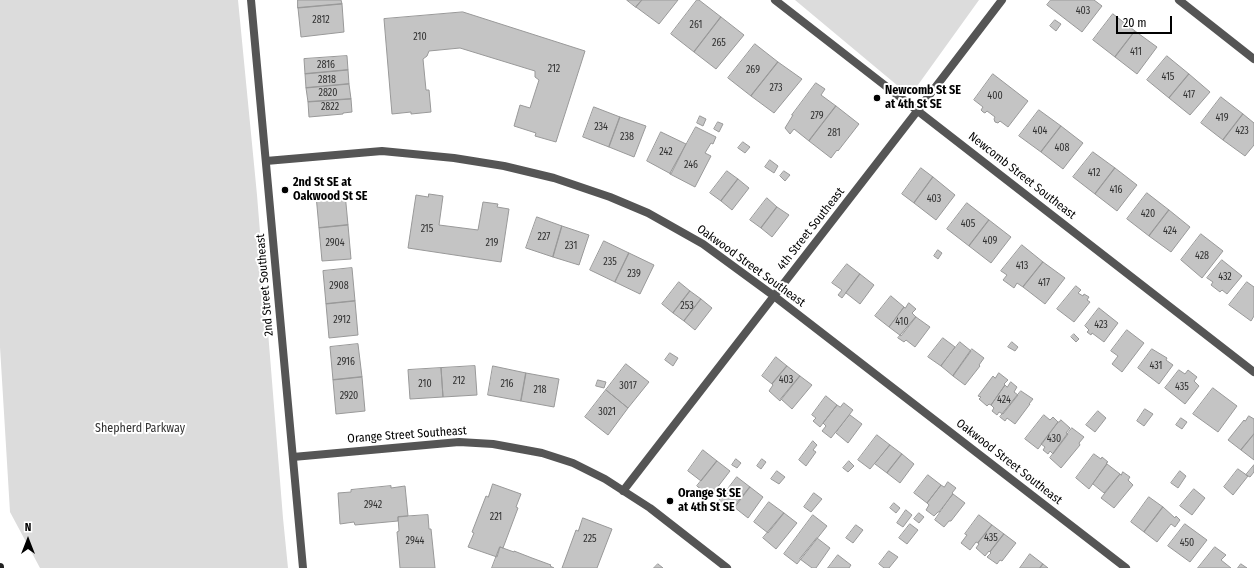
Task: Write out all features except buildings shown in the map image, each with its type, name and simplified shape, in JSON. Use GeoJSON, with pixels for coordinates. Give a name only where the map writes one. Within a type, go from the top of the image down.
{"type":"FeatureCollection","features":[{"type":"Feature","properties":{"kind":"street","name":"2nd Street Southeast"},"geometry":{"type":"LineString","coordinates":[[252,0],[303,568]]}},
{"type":"Feature","properties":{"kind":"street","name":"Newcomb Street Southeast"},"geometry":{"type":"LineString","coordinates":[[775,0],[1254,372]]}},
{"type":"Feature","properties":{"kind":"street","name":"4th Street Southeast"},"geometry":{"type":"LineString","coordinates":[[623,491],[1002,0]]}},
{"type":"Feature","properties":{"kind":"street"},"geometry":{"type":"LineString","coordinates":[[1179,0],[1254,59]]}},
{"type":"Feature","properties":{"kind":"street","name":"Oakwood Street Southeast"},"geometry":{"type":"LineString","coordinates":[[266,161],[382,151],[454,158],[504,166],[554,178],[610,197],[648,213],[703,244],[774,296],[1126,568]]}},
{"type":"Feature","properties":{"kind":"street","name":"Orange Street Southeast"},"geometry":{"type":"LineString","coordinates":[[293,457],[443,443],[493,444],[542,453],[588,470],[605,479],[654,512],[727,568]]}},
{"type":"Feature","properties":{"kind":"green space","name":"Shepherd Parkway"},"geometry":{"type":"Polygon","coordinates":[[[0,0],[238,0],[257,195],[288,568],[40,568],[10,512],[0,347],[0,0]]]}},
{"type":"Feature","properties":{"kind":"green space"},"geometry":{"type":"Polygon","coordinates":[[[795,0],[979,0],[910,96],[795,0]]]}},
{"type":"Feature","properties":{"kind":"place","name":"Newcomb St SE at 4th St SE"},"geometry":{"type":"Point","coordinates":[877,98]}},
{"type":"Feature","properties":{"kind":"place","name":"2nd St SE at Oakwood St SE"},"geometry":{"type":"Point","coordinates":[285,190]}},
{"type":"Feature","properties":{"kind":"place","name":"Orange St SE at 4th St SE"},"geometry":{"type":"Point","coordinates":[670,501]}}]}
